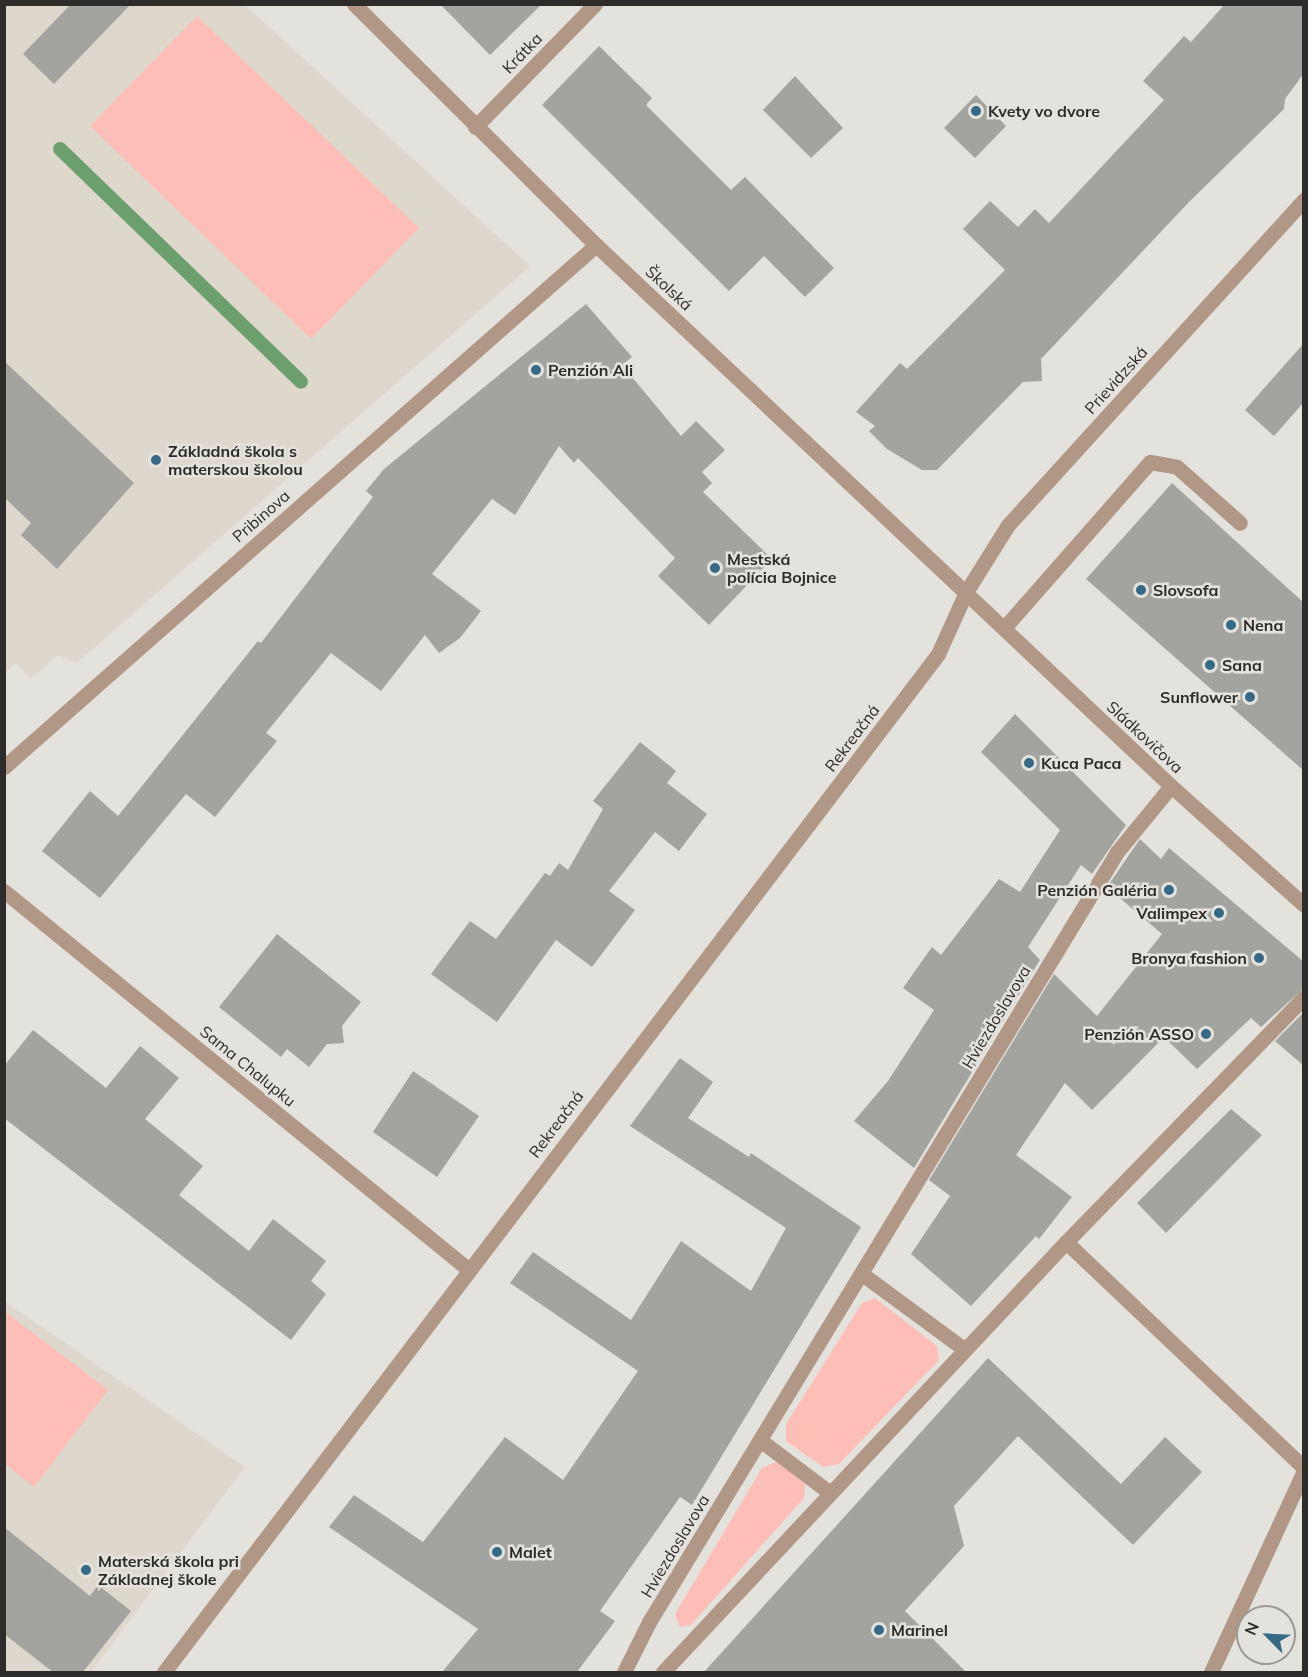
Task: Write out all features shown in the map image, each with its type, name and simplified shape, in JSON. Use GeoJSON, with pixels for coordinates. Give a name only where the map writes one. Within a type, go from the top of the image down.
{"type":"FeatureCollection","features":[{"type":"Feature","properties":{"kind":"street","name":"Školská"},"geometry":{"type":"LineString","coordinates":[[354,4],[596,245],[966,592]]}},
{"type":"Feature","properties":{"kind":"street","name":"Krátka"},"geometry":{"type":"LineString","coordinates":[[475,127],[595,4]]}},
{"type":"Feature","properties":{"kind":"street","name":"Prievidzská"},"geometry":{"type":"LineString","coordinates":[[966,592],[1008,525],[1304,200]]}},
{"type":"Feature","properties":{"kind":"street","name":"Pribinova"},"geometry":{"type":"LineString","coordinates":[[4,767],[596,245]]}},
{"type":"Feature","properties":{"kind":"street"},"geometry":{"type":"LineString","coordinates":[[1004,628],[1150,462],[1177,467],[1240,523]]}},
{"type":"Feature","properties":{"kind":"street","name":"Sládkovičova"},"geometry":{"type":"LineString","coordinates":[[966,592],[1171,786],[1304,904]]}},
{"type":"Feature","properties":{"kind":"street","name":"Rekreačná"},"geometry":{"type":"LineString","coordinates":[[164,1672],[468,1269],[938,654],[966,592]]}},
{"type":"Feature","properties":{"kind":"street","name":"Hviezdoslavova"},"geometry":{"type":"LineString","coordinates":[[624,1672],[649,1622],[1118,852],[1171,786]]}},
{"type":"Feature","properties":{"kind":"street","name":"Sama Chalupku"},"geometry":{"type":"LineString","coordinates":[[4,891],[468,1269]]}},
{"type":"Feature","properties":{"kind":"street"},"geometry":{"type":"LineString","coordinates":[[663,1672],[964,1349],[1304,997]]}},
{"type":"Feature","properties":{"kind":"street"},"geometry":{"type":"LineString","coordinates":[[1066,1242],[1304,1470],[1211,1672]]}},
{"type":"Feature","properties":{"kind":"street"},"geometry":{"type":"LineString","coordinates":[[862,1274],[964,1349]]}},
{"type":"Feature","properties":{"kind":"street"},"geometry":{"type":"LineString","coordinates":[[760,1440],[831,1493]]}},
{"type":"Feature","properties":{"kind":"shaded area","name":"Základná škola s materskou školou"},"geometry":{"type":"Polygon","coordinates":[[[5,5],[245,5],[530,266],[77,663],[58,655],[30,679],[16,663],[5,673],[5,5]]]}},
{"type":"Feature","properties":{"kind":"shaded area"},"geometry":{"type":"Polygon","coordinates":[[[197,16],[419,228],[311,339],[90,126],[197,16]]]}},
{"type":"Feature","properties":{"kind":"shaded area"},"geometry":{"type":"Polygon","coordinates":[[[875,1298],[937,1346],[939,1360],[839,1464],[823,1467],[786,1441],[786,1424],[862,1303],[875,1298]]]}},
{"type":"Feature","properties":{"kind":"shaded area","name":"Materská škola pri Základnej škole"},"geometry":{"type":"Polygon","coordinates":[[[4,1301],[245,1467],[91,1672],[5,1672],[4,1301]]]}},
{"type":"Feature","properties":{"kind":"shaded area"},"geometry":{"type":"Polygon","coordinates":[[[4,1311],[108,1390],[34,1487],[5,1464],[4,1311]]]}},
{"type":"Feature","properties":{"kind":"shaded area"},"geometry":{"type":"Polygon","coordinates":[[[776,1462],[805,1482],[804,1498],[691,1625],[680,1627],[675,1614],[762,1468],[776,1462]]]}},
{"type":"Feature","properties":{"kind":"building"},"geometry":{"type":"Polygon","coordinates":[[[71,4],[131,4],[54,84],[23,54],[71,4]]]}},
{"type":"Feature","properties":{"kind":"building"},"geometry":{"type":"Polygon","coordinates":[[[440,4],[542,4],[490,55],[440,4]]]}},
{"type":"Feature","properties":{"kind":"building"},"geometry":{"type":"Polygon","coordinates":[[[1225,4],[1304,4],[1304,73],[1285,99],[1284,109],[1189,202],[1041,359],[1042,381],[1023,382],[937,470],[922,470],[887,449],[869,431],[875,426],[856,412],[900,363],[907,369],[1005,270],[963,229],[990,201],[1018,227],[1035,209],[1049,223],[1164,100],[1143,81],[1184,36],[1191,42],[1225,4]]]}},
{"type":"Feature","properties":{"kind":"building"},"geometry":{"type":"Polygon","coordinates":[[[599,46],[652,98],[646,105],[731,190],[745,177],[834,268],[805,297],[764,256],[729,291],[542,105],[599,46]]]}},
{"type":"Feature","properties":{"kind":"building"},"geometry":{"type":"Polygon","coordinates":[[[795,76],[843,128],[811,158],[763,110],[795,76]]]}},
{"type":"Feature","properties":{"kind":"building","name":"Kvety vo dvore"},"geometry":{"type":"Polygon","coordinates":[[[976,95],[1006,126],[975,158],[944,128],[976,95]]]}},
{"type":"Feature","properties":{"kind":"building"},"geometry":{"type":"Polygon","coordinates":[[[586,304],[632,357],[622,365],[681,436],[696,421],[725,450],[702,472],[712,483],[703,492],[772,559],[709,625],[658,576],[675,558],[578,458],[574,463],[559,446],[515,515],[492,499],[432,574],[481,611],[460,638],[439,653],[425,635],[381,691],[331,653],[266,733],[277,741],[215,817],[186,794],[100,898],[42,851],[90,791],[118,816],[258,641],[261,643],[373,497],[366,491],[384,469],[586,304]]]}},
{"type":"Feature","properties":{"kind":"building"},"geometry":{"type":"Polygon","coordinates":[[[1304,343],[1304,402],[1274,436],[1245,410],[1304,343]]]}},
{"type":"Feature","properties":{"kind":"building"},"geometry":{"type":"Polygon","coordinates":[[[4,361],[134,483],[57,569],[21,535],[31,523],[4,497],[4,361]]]}},
{"type":"Feature","properties":{"kind":"building"},"geometry":{"type":"Polygon","coordinates":[[[1172,483],[1304,603],[1304,771],[1086,579],[1172,483]]]}},
{"type":"Feature","properties":{"kind":"building"},"geometry":{"type":"Polygon","coordinates":[[[1015,714],[1126,825],[1092,874],[1081,865],[1028,947],[1040,960],[914,1168],[854,1121],[888,1081],[934,1010],[903,988],[932,947],[941,955],[999,879],[1020,892],[1060,830],[981,752],[1015,714]]]}},
{"type":"Feature","properties":{"kind":"building"},"geometry":{"type":"Polygon","coordinates":[[[640,742],[676,771],[667,783],[707,814],[679,851],[655,832],[609,891],[635,910],[592,967],[556,940],[497,1022],[431,974],[470,921],[496,939],[545,873],[550,876],[559,863],[568,870],[603,809],[593,801],[640,742]]]}},
{"type":"Feature","properties":{"kind":"building"},"geometry":{"type":"Polygon","coordinates":[[[1140,839],[1161,859],[1169,848],[1304,962],[1304,988],[1261,1027],[1251,1018],[1197,1069],[1164,1037],[1092,1110],[1065,1083],[1016,1155],[1072,1197],[1039,1239],[1036,1236],[971,1306],[911,1254],[950,1196],[929,1180],[1054,974],[1097,1016],[1162,934],[1107,887],[1140,839]]]}},
{"type":"Feature","properties":{"kind":"building"},"geometry":{"type":"Polygon","coordinates":[[[277,934],[361,1002],[342,1026],[344,1043],[327,1044],[309,1067],[287,1049],[281,1057],[219,1007],[277,934]]]}},
{"type":"Feature","properties":{"kind":"building"},"geometry":{"type":"Polygon","coordinates":[[[1304,1012],[1304,1066],[1275,1041],[1304,1012]]]}},
{"type":"Feature","properties":{"kind":"building"},"geometry":{"type":"Polygon","coordinates":[[[33,1030],[106,1088],[140,1046],[179,1078],[145,1119],[203,1166],[179,1195],[249,1251],[273,1219],[326,1261],[311,1281],[326,1294],[291,1340],[4,1118],[4,1066],[33,1030]]]}},
{"type":"Feature","properties":{"kind":"building"},"geometry":{"type":"Polygon","coordinates":[[[680,1058],[713,1082],[688,1118],[749,1157],[751,1153],[861,1227],[692,1505],[680,1497],[600,1611],[615,1621],[577,1672],[442,1672],[478,1629],[329,1527],[354,1495],[423,1542],[505,1437],[563,1480],[638,1371],[510,1283],[533,1252],[631,1320],[681,1241],[751,1291],[786,1228],[630,1126],[680,1058]]]}},
{"type":"Feature","properties":{"kind":"building"},"geometry":{"type":"Polygon","coordinates":[[[413,1071],[479,1116],[437,1177],[373,1132],[413,1071]]]}},
{"type":"Feature","properties":{"kind":"building"},"geometry":{"type":"Polygon","coordinates":[[[1231,1109],[1262,1135],[1166,1233],[1137,1203],[1231,1109]]]}},
{"type":"Feature","properties":{"kind":"building"},"geometry":{"type":"Polygon","coordinates":[[[988,1358],[1121,1484],[1165,1437],[1202,1472],[1133,1545],[1018,1436],[954,1506],[964,1546],[905,1611],[966,1672],[704,1672],[988,1358]]]}},
{"type":"Feature","properties":{"kind":"building"},"geometry":{"type":"Polygon","coordinates":[[[4,1527],[90,1596],[98,1585],[131,1611],[83,1672],[53,1672],[4,1634],[4,1527]]]}},
{"type":"Feature","properties":{"kind":"waterway"},"geometry":{"type":"LineString","coordinates":[[60,149],[301,382]]}},
{"type":"Feature","properties":{"kind":"place","name":"Kvety vo dvore"},"geometry":{"type":"Point","coordinates":[976,111]}},
{"type":"Feature","properties":{"kind":"place","name":"Penzión Ali"},"geometry":{"type":"Point","coordinates":[536,370]}},
{"type":"Feature","properties":{"kind":"place","name":"Základná škola s materskou školou"},"geometry":{"type":"Point","coordinates":[156,460]}},
{"type":"Feature","properties":{"kind":"place","name":"Mestská polícia Bojnice"},"geometry":{"type":"Point","coordinates":[715,568]}},
{"type":"Feature","properties":{"kind":"place","name":"Slovsofa"},"geometry":{"type":"Point","coordinates":[1141,590]}},
{"type":"Feature","properties":{"kind":"place","name":"Nena"},"geometry":{"type":"Point","coordinates":[1231,625]}},
{"type":"Feature","properties":{"kind":"place","name":"Sana"},"geometry":{"type":"Point","coordinates":[1210,665]}},
{"type":"Feature","properties":{"kind":"place","name":"Sunflower"},"geometry":{"type":"Point","coordinates":[1250,697]}},
{"type":"Feature","properties":{"kind":"place","name":"Kuca Paca"},"geometry":{"type":"Point","coordinates":[1029,763]}},
{"type":"Feature","properties":{"kind":"place","name":"Penzión Galéria"},"geometry":{"type":"Point","coordinates":[1169,890]}},
{"type":"Feature","properties":{"kind":"place","name":"Valimpex"},"geometry":{"type":"Point","coordinates":[1219,913]}},
{"type":"Feature","properties":{"kind":"place","name":"Bronya fashion"},"geometry":{"type":"Point","coordinates":[1259,958]}},
{"type":"Feature","properties":{"kind":"place","name":"Penzión ASSO"},"geometry":{"type":"Point","coordinates":[1206,1034]}},
{"type":"Feature","properties":{"kind":"place","name":"Malet"},"geometry":{"type":"Point","coordinates":[497,1552]}},
{"type":"Feature","properties":{"kind":"place","name":"Materská škola pri Základnej škole"},"geometry":{"type":"Point","coordinates":[86,1570]}},
{"type":"Feature","properties":{"kind":"place","name":"Marinel"},"geometry":{"type":"Point","coordinates":[879,1630]}}]}
